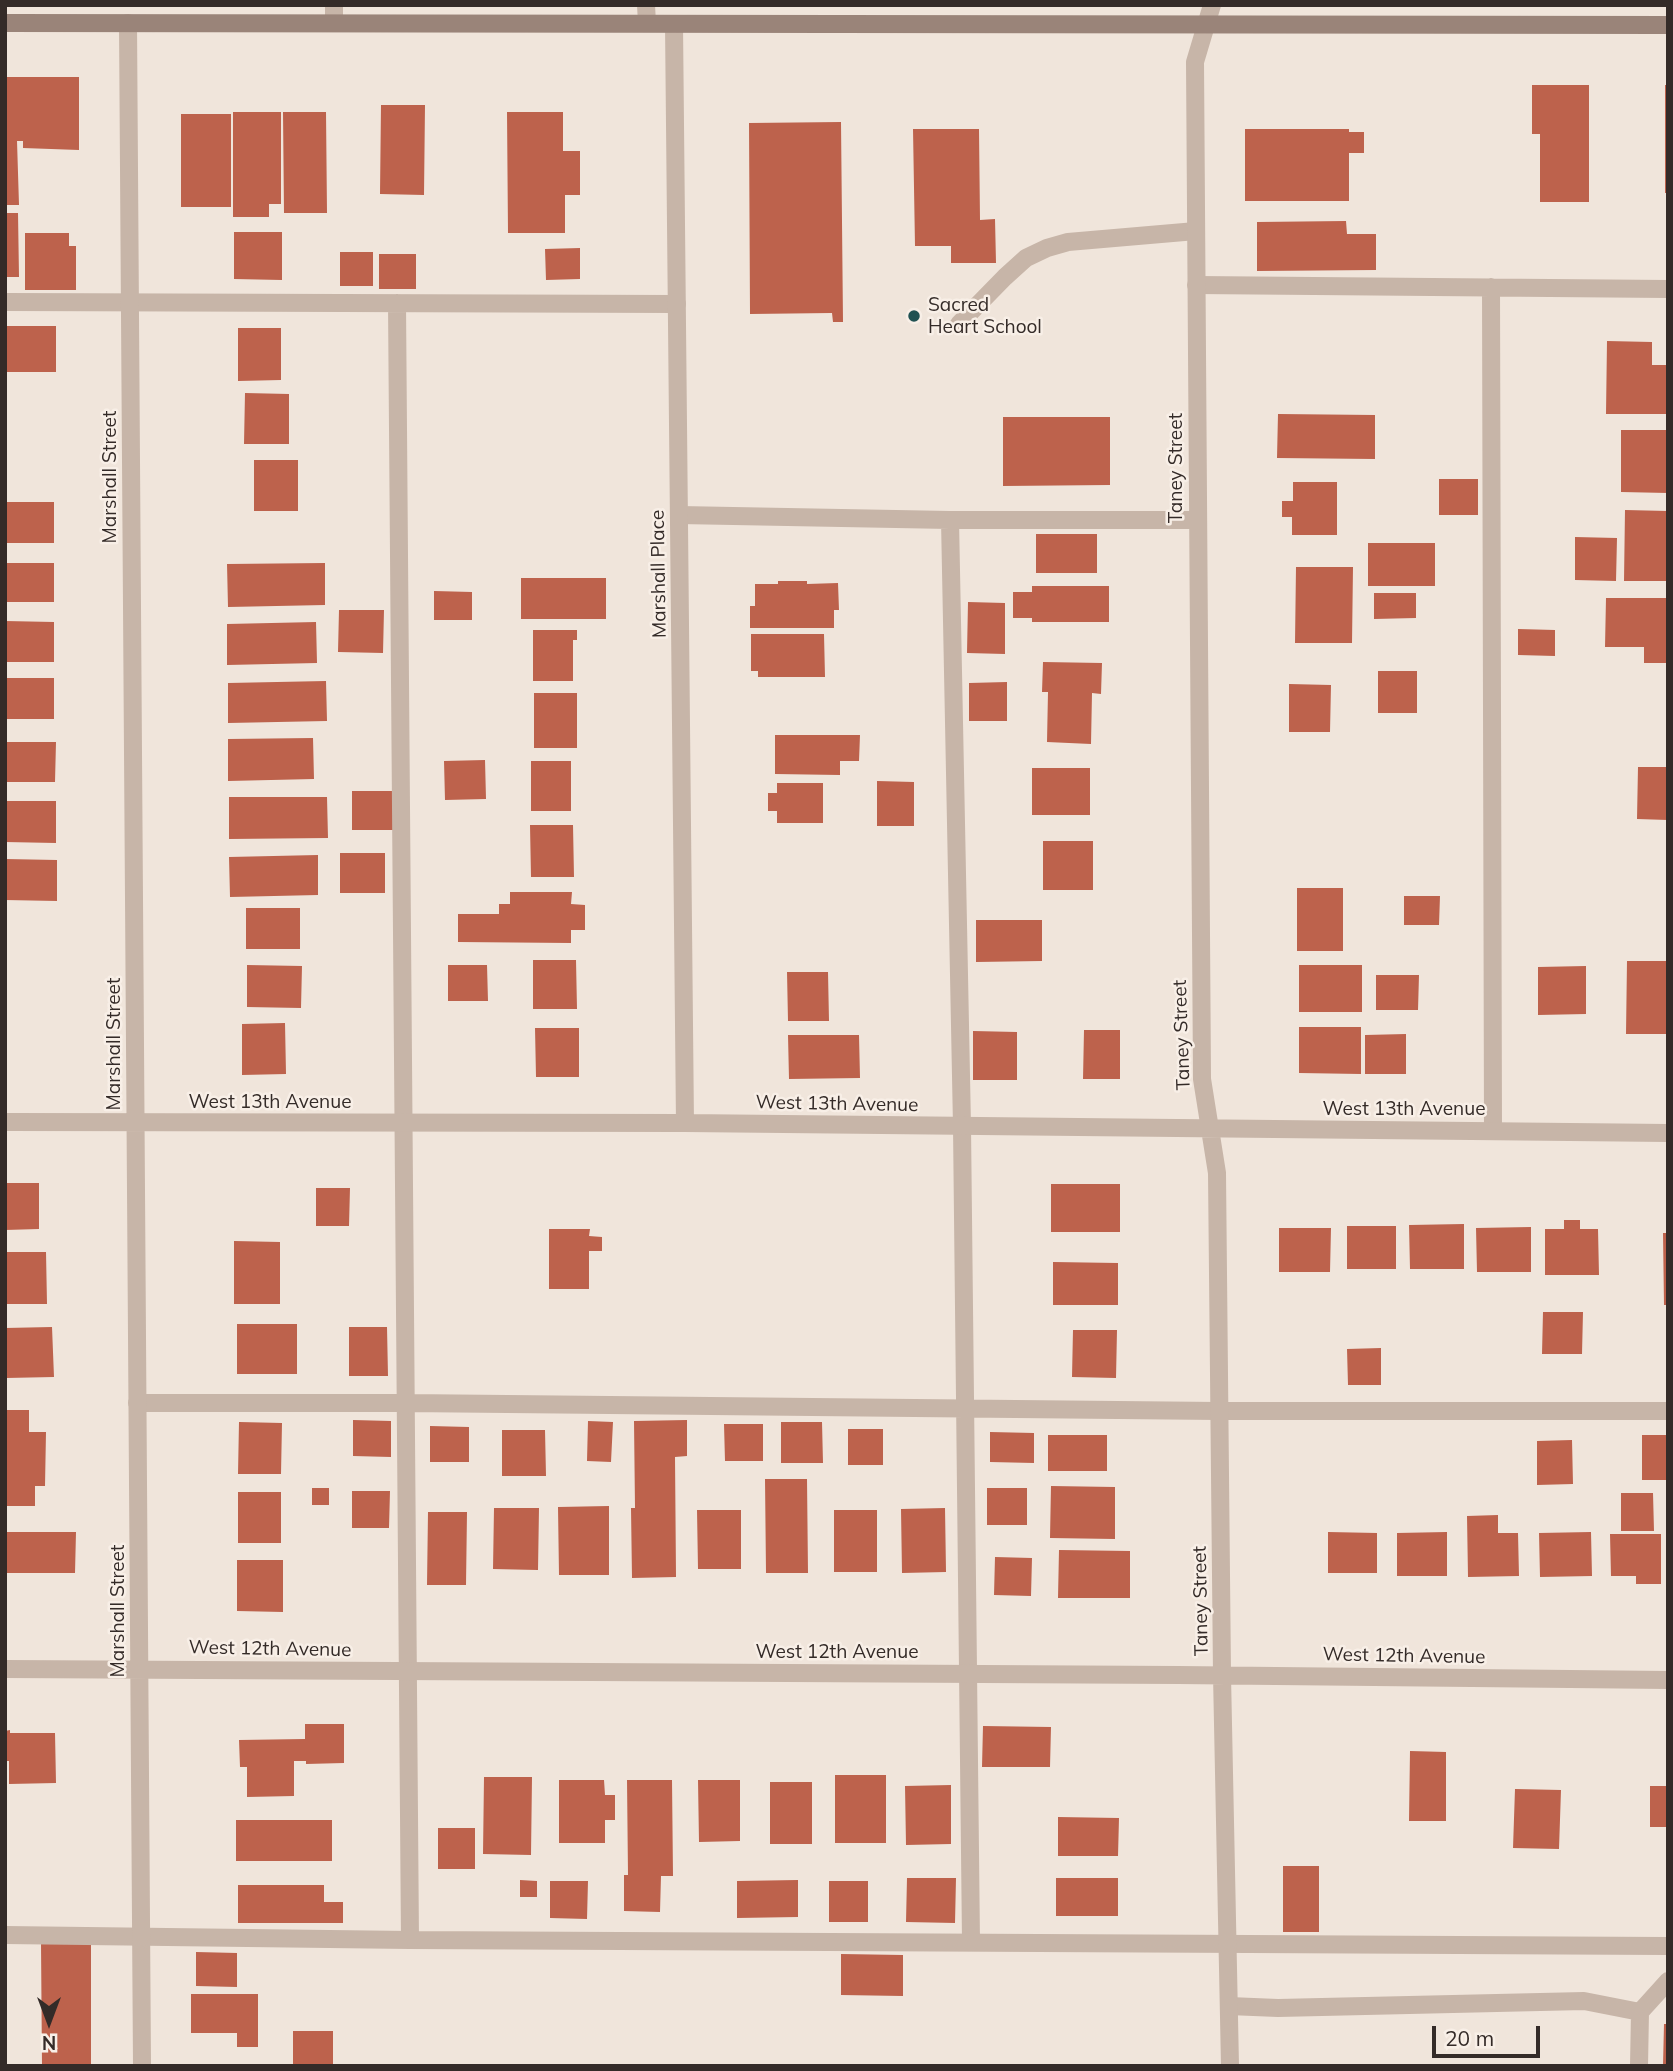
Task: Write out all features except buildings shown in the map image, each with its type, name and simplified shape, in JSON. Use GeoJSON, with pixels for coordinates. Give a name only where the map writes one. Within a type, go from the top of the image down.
{"type":"FeatureCollection","features":[{"type":"Feature","properties":{"kind":"main road"},"geometry":{"type":"LineString","coordinates":[[5,23],[128,23],[334,14],[647,14],[674,24],[1668,25]]}},
{"type":"Feature","properties":{"kind":"street","name":"Taney Street"},"geometry":{"type":"LineString","coordinates":[[1212,5],[1195,62],[1202,1079],[1217,1173],[1222,1675],[1230,2066]]}},
{"type":"Feature","properties":{"kind":"street","name":"Marshall Street"},"geometry":{"type":"LineString","coordinates":[[128,23],[142,2066]]}},
{"type":"Feature","properties":{"kind":"street","name":"Marshall Place"},"geometry":{"type":"LineString","coordinates":[[674,24],[685,1123]]}},
{"type":"Feature","properties":{"kind":"street"},"geometry":{"type":"LineString","coordinates":[[959,324],[1005,276],[1026,258],[1047,248],[1068,242],[1196,231]]}},
{"type":"Feature","properties":{"kind":"street"},"geometry":{"type":"LineString","coordinates":[[1196,285],[1668,289]]}},
{"type":"Feature","properties":{"kind":"street"},"geometry":{"type":"LineString","coordinates":[[1491,288],[1493,1131]]}},
{"type":"Feature","properties":{"kind":"street"},"geometry":{"type":"LineString","coordinates":[[5,302],[677,304]]}},
{"type":"Feature","properties":{"kind":"street"},"geometry":{"type":"LineString","coordinates":[[397,303],[410,1940]]}},
{"type":"Feature","properties":{"kind":"street"},"geometry":{"type":"LineString","coordinates":[[679,515],[950,520],[1198,520]]}},
{"type":"Feature","properties":{"kind":"street"},"geometry":{"type":"LineString","coordinates":[[950,520],[962,1126],[971,1942]]}},
{"type":"Feature","properties":{"kind":"street","name":"West 13th Avenue"},"geometry":{"type":"LineString","coordinates":[[5,1122],[685,1123],[1668,1133]]}},
{"type":"Feature","properties":{"kind":"street"},"geometry":{"type":"LineString","coordinates":[[137,1403],[1219,1411],[1668,1411]]}},
{"type":"Feature","properties":{"kind":"street","name":"West 12th Avenue"},"geometry":{"type":"LineString","coordinates":[[5,1669],[1668,1680]]}},
{"type":"Feature","properties":{"kind":"street"},"geometry":{"type":"LineString","coordinates":[[5,1935],[410,1940],[1668,1946]]}},
{"type":"Feature","properties":{"kind":"street"},"geometry":{"type":"LineString","coordinates":[[1639,2066],[1640,2012],[1668,1981]]}},
{"type":"Feature","properties":{"kind":"street"},"geometry":{"type":"LineString","coordinates":[[1229,2006],[1278,2008],[1584,2001],[1640,2012]]}},
{"type":"Feature","properties":{"kind":"place","name":"Sacred Heart School"},"geometry":{"type":"Point","coordinates":[914,316]}}]}
